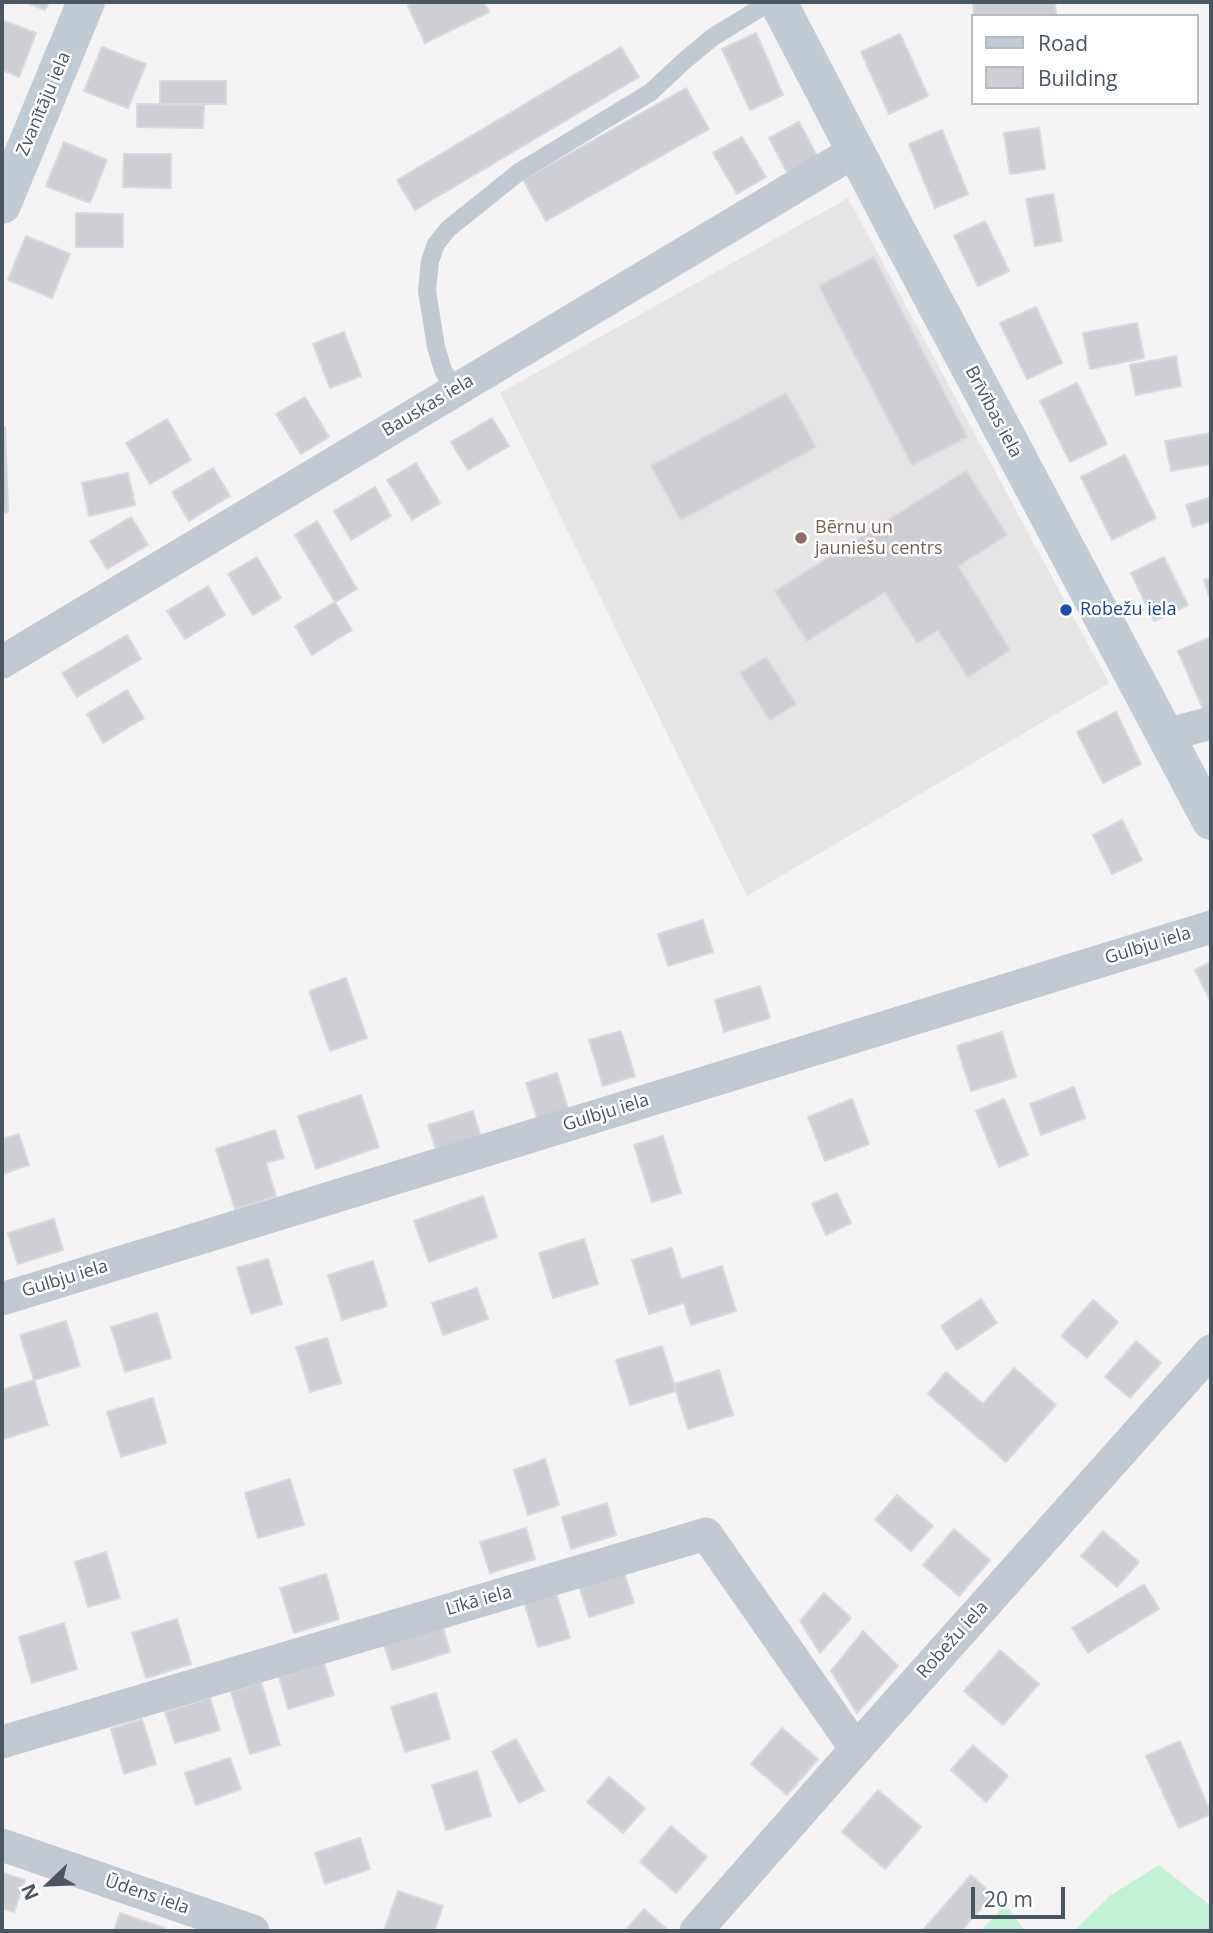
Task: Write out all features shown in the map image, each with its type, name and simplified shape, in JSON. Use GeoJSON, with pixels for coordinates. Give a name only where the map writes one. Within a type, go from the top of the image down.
{"type":"FeatureCollection","features":[{"type":"Feature","properties":{"kind":"main road","name":"Zvanītāju iela"},"geometry":{"type":"LineString","coordinates":[[2,205],[86,2]]}},
{"type":"Feature","properties":{"kind":"main road","name":"Brīvības iela"},"geometry":{"type":"LineString","coordinates":[[778,2],[1211,821]]}},
{"type":"Feature","properties":{"kind":"street","name":"Bauskas iela"},"geometry":{"type":"LineString","coordinates":[[2,662],[855,151]]}},
{"type":"Feature","properties":{"kind":"street"},"geometry":{"type":"LineString","coordinates":[[1166,735],[1211,723]]}},
{"type":"Feature","properties":{"kind":"street","name":"Gulbju iela"},"geometry":{"type":"LineString","coordinates":[[2,1299],[1211,927]]}},
{"type":"Feature","properties":{"kind":"street","name":"Robežu iela"},"geometry":{"type":"LineString","coordinates":[[696,1931],[1211,1350]]}},
{"type":"Feature","properties":{"kind":"street","name":"Līkā iela"},"geometry":{"type":"LineString","coordinates":[[2,1742],[706,1534],[856,1749]]}},
{"type":"Feature","properties":{"kind":"street","name":"Ūdens iela"},"geometry":{"type":"LineString","coordinates":[[2,1845],[253,1931]]}},
{"type":"Feature","properties":{"kind":"lane"},"geometry":{"type":"LineString","coordinates":[[455,390],[443,370],[436,347],[427,291],[430,261],[436,244],[448,229],[519,172],[651,92],[713,37],[770,2]]}},
{"type":"Feature","properties":{"kind":"shaded area","name":"Bērnu un jauniešu centrs"},"geometry":{"type":"Polygon","coordinates":[[[848,198],[1109,683],[747,896],[500,393],[848,198]]]}},
{"type":"Feature","properties":{"kind":"green space"},"geometry":{"type":"Polygon","coordinates":[[[1159,1865],[1211,1906],[1211,1931],[1074,1931],[1111,1895],[1159,1865]]]}},
{"type":"Feature","properties":{"kind":"green space"},"geometry":{"type":"Polygon","coordinates":[[[1006,1905],[1025,1931],[980,1931],[1006,1905]]]}},
{"type":"Feature","properties":{"kind":"building"},"geometry":{"type":"Polygon","coordinates":[[[25,2],[49,2],[45,10],[25,2]]]}},
{"type":"Feature","properties":{"kind":"building"},"geometry":{"type":"Polygon","coordinates":[[[418,2],[484,2],[489,12],[425,43],[408,6],[418,2]]]}},
{"type":"Feature","properties":{"kind":"building"},"geometry":{"type":"Polygon","coordinates":[[[973,2],[1055,2],[1056,14],[974,14],[973,2]]]}},
{"type":"Feature","properties":{"kind":"building"},"geometry":{"type":"Polygon","coordinates":[[[2,20],[36,33],[19,77],[2,70],[2,20]]]}},
{"type":"Feature","properties":{"kind":"building"},"geometry":{"type":"Polygon","coordinates":[[[756,33],[783,95],[750,110],[722,49],[756,33]]]}},
{"type":"Feature","properties":{"kind":"building"},"geometry":{"type":"Polygon","coordinates":[[[900,34],[928,96],[889,114],[861,52],[900,34]]]}},
{"type":"Feature","properties":{"kind":"building"},"geometry":{"type":"Polygon","coordinates":[[[102,47],[146,64],[128,108],[84,91],[102,47]]]}},
{"type":"Feature","properties":{"kind":"building"},"geometry":{"type":"Polygon","coordinates":[[[621,47],[639,77],[415,210],[397,180],[621,47]]]}},
{"type":"Feature","properties":{"kind":"building"},"geometry":{"type":"Polygon","coordinates":[[[160,81],[226,81],[226,104],[160,104],[160,81]]]}},
{"type":"Feature","properties":{"kind":"building"},"geometry":{"type":"Polygon","coordinates":[[[686,88],[709,129],[546,221],[523,180],[686,88]]]}},
{"type":"Feature","properties":{"kind":"building"},"geometry":{"type":"Polygon","coordinates":[[[137,104],[204,105],[203,128],[137,127],[137,104]]]}},
{"type":"Feature","properties":{"kind":"building"},"geometry":{"type":"Polygon","coordinates":[[[799,122],[821,163],[791,180],[769,138],[799,122]]]}},
{"type":"Feature","properties":{"kind":"building"},"geometry":{"type":"Polygon","coordinates":[[[1039,128],[1045,169],[1010,174],[1004,133],[1039,128]]]}},
{"type":"Feature","properties":{"kind":"building"},"geometry":{"type":"Polygon","coordinates":[[[942,130],[968,194],[935,208],[909,144],[942,130]]]}},
{"type":"Feature","properties":{"kind":"building"},"geometry":{"type":"Polygon","coordinates":[[[742,137],[766,177],[737,194],[713,153],[742,137]]]}},
{"type":"Feature","properties":{"kind":"building"},"geometry":{"type":"Polygon","coordinates":[[[64,142],[107,160],[90,203],[46,186],[64,142]]]}},
{"type":"Feature","properties":{"kind":"building"},"geometry":{"type":"Polygon","coordinates":[[[124,154],[171,154],[171,188],[123,187],[124,154]]]}},
{"type":"Feature","properties":{"kind":"building"},"geometry":{"type":"Polygon","coordinates":[[[1053,194],[1062,241],[1035,246],[1026,199],[1053,194]]]}},
{"type":"Feature","properties":{"kind":"building"},"geometry":{"type":"Polygon","coordinates":[[[76,213],[123,214],[123,247],[76,247],[76,213]]]}},
{"type":"Feature","properties":{"kind":"building"},"geometry":{"type":"Polygon","coordinates":[[[985,221],[1009,271],[978,286],[954,236],[985,221]]]}},
{"type":"Feature","properties":{"kind":"building"},"geometry":{"type":"Polygon","coordinates":[[[26,236],[70,254],[52,298],[8,280],[26,236]]]}},
{"type":"Feature","properties":{"kind":"building"},"geometry":{"type":"Polygon","coordinates":[[[874,257],[967,437],[912,465],[819,286],[874,257]]]}},
{"type":"Feature","properties":{"kind":"building"},"geometry":{"type":"Polygon","coordinates":[[[1036,307],[1062,363],[1027,379],[1000,323],[1036,307]]]}},
{"type":"Feature","properties":{"kind":"building"},"geometry":{"type":"Polygon","coordinates":[[[1137,323],[1144,358],[1090,369],[1083,333],[1137,323]]]}},
{"type":"Feature","properties":{"kind":"building"},"geometry":{"type":"Polygon","coordinates":[[[344,332],[361,376],[330,388],[313,344],[344,332]]]}},
{"type":"Feature","properties":{"kind":"building"},"geometry":{"type":"Polygon","coordinates":[[[1176,356],[1181,386],[1136,395],[1130,365],[1176,356]]]}},
{"type":"Feature","properties":{"kind":"building"},"geometry":{"type":"Polygon","coordinates":[[[1077,383],[1107,444],[1070,462],[1040,401],[1077,383]]]}},
{"type":"Feature","properties":{"kind":"building"},"geometry":{"type":"Polygon","coordinates":[[[786,393],[816,447],[681,520],[651,466],[786,393]]]}},
{"type":"Feature","properties":{"kind":"building"},"geometry":{"type":"Polygon","coordinates":[[[305,397],[329,437],[301,454],[276,414],[305,397]]]}},
{"type":"Feature","properties":{"kind":"building"},"geometry":{"type":"Polygon","coordinates":[[[492,418],[509,446],[468,470],[451,442],[492,418]]]}},
{"type":"Feature","properties":{"kind":"building"},"geometry":{"type":"Polygon","coordinates":[[[167,419],[191,460],[150,484],[126,443],[167,419]]]}},
{"type":"Feature","properties":{"kind":"building"},"geometry":{"type":"Polygon","coordinates":[[[2,427],[5,427],[8,512],[2,513],[2,427]]]}},
{"type":"Feature","properties":{"kind":"building"},"geometry":{"type":"Polygon","coordinates":[[[1211,433],[1211,464],[1171,471],[1165,441],[1211,433]]]}},
{"type":"Feature","properties":{"kind":"building"},"geometry":{"type":"Polygon","coordinates":[[[1125,455],[1156,518],[1112,540],[1081,477],[1125,455]]]}},
{"type":"Feature","properties":{"kind":"building"},"geometry":{"type":"Polygon","coordinates":[[[416,463],[440,503],[412,520],[387,480],[416,463]]]}},
{"type":"Feature","properties":{"kind":"building"},"geometry":{"type":"Polygon","coordinates":[[[213,468],[230,496],[189,521],[172,492],[213,468]]]}},
{"type":"Feature","properties":{"kind":"building"},"geometry":{"type":"Polygon","coordinates":[[[966,471],[1007,535],[958,566],[1010,650],[968,677],[938,630],[917,643],[885,592],[807,641],[775,591],[966,471]]]}},
{"type":"Feature","properties":{"kind":"building"},"geometry":{"type":"Polygon","coordinates":[[[128,473],[135,505],[89,516],[82,483],[128,473]]]}},
{"type":"Feature","properties":{"kind":"building"},"geometry":{"type":"Polygon","coordinates":[[[375,487],[391,516],[351,540],[334,511],[375,487]]]}},
{"type":"Feature","properties":{"kind":"building"},"geometry":{"type":"Polygon","coordinates":[[[1211,497],[1211,521],[1193,527],[1186,505],[1211,497]]]}},
{"type":"Feature","properties":{"kind":"building"},"geometry":{"type":"Polygon","coordinates":[[[131,517],[148,545],[107,569],[90,541],[131,517]]]}},
{"type":"Feature","properties":{"kind":"building"},"geometry":{"type":"Polygon","coordinates":[[[317,521],[357,589],[335,602],[295,535],[317,521]]]}},
{"type":"Feature","properties":{"kind":"building"},"geometry":{"type":"Polygon","coordinates":[[[257,557],[281,598],[253,615],[228,574],[257,557]]]}},
{"type":"Feature","properties":{"kind":"building"},"geometry":{"type":"Polygon","coordinates":[[[1164,557],[1188,605],[1154,621],[1131,573],[1164,557]]]}},
{"type":"Feature","properties":{"kind":"building"},"geometry":{"type":"Polygon","coordinates":[[[1211,578],[1211,602],[1204,580],[1211,578]]]}},
{"type":"Feature","properties":{"kind":"building"},"geometry":{"type":"Polygon","coordinates":[[[208,586],[225,615],[185,639],[167,611],[208,586]]]}},
{"type":"Feature","properties":{"kind":"building"},"geometry":{"type":"Polygon","coordinates":[[[335,602],[352,630],[312,655],[295,626],[335,602]]]}},
{"type":"Feature","properties":{"kind":"building"},"geometry":{"type":"Polygon","coordinates":[[[127,635],[141,659],[77,697],[62,673],[127,635]]]}},
{"type":"Feature","properties":{"kind":"building"},"geometry":{"type":"Polygon","coordinates":[[[1211,637],[1211,708],[1204,711],[1178,651],[1211,637]]]}},
{"type":"Feature","properties":{"kind":"building"},"geometry":{"type":"Polygon","coordinates":[[[766,657],[796,704],[770,720],[740,673],[766,657]]]}},
{"type":"Feature","properties":{"kind":"building"},"geometry":{"type":"Polygon","coordinates":[[[127,690],[144,718],[103,743],[87,714],[127,690]]]}},
{"type":"Feature","properties":{"kind":"building"},"geometry":{"type":"Polygon","coordinates":[[[1116,712],[1141,764],[1103,783],[1077,732],[1116,712]]]}},
{"type":"Feature","properties":{"kind":"building"},"geometry":{"type":"Polygon","coordinates":[[[1122,820],[1142,860],[1112,874],[1093,835],[1122,820]]]}},
{"type":"Feature","properties":{"kind":"building"},"geometry":{"type":"Polygon","coordinates":[[[703,920],[713,952],[668,966],[658,934],[703,920]]]}},
{"type":"Feature","properties":{"kind":"building"},"geometry":{"type":"Polygon","coordinates":[[[1211,962],[1211,1002],[1195,970],[1211,962]]]}},
{"type":"Feature","properties":{"kind":"building"},"geometry":{"type":"Polygon","coordinates":[[[346,978],[367,1038],[330,1051],[309,991],[346,978]]]}},
{"type":"Feature","properties":{"kind":"building"},"geometry":{"type":"Polygon","coordinates":[[[760,986],[770,1018],[724,1032],[715,1000],[760,986]]]}},
{"type":"Feature","properties":{"kind":"building"},"geometry":{"type":"Polygon","coordinates":[[[621,1031],[635,1076],[603,1086],[589,1040],[621,1031]]]}},
{"type":"Feature","properties":{"kind":"building"},"geometry":{"type":"Polygon","coordinates":[[[1002,1032],[1016,1077],[971,1091],[957,1046],[1002,1032]]]}},
{"type":"Feature","properties":{"kind":"building"},"geometry":{"type":"Polygon","coordinates":[[[557,1073],[571,1118],[540,1128],[526,1083],[557,1073]]]}},
{"type":"Feature","properties":{"kind":"building"},"geometry":{"type":"Polygon","coordinates":[[[1074,1087],[1085,1118],[1041,1135],[1030,1104],[1074,1087]]]}},
{"type":"Feature","properties":{"kind":"building"},"geometry":{"type":"Polygon","coordinates":[[[361,1095],[379,1147],[316,1169],[298,1116],[361,1095]]]}},
{"type":"Feature","properties":{"kind":"building"},"geometry":{"type":"Polygon","coordinates":[[[852,1099],[869,1144],[825,1161],[808,1117],[852,1099]]]}},
{"type":"Feature","properties":{"kind":"building"},"geometry":{"type":"Polygon","coordinates":[[[1004,1099],[1028,1155],[999,1167],[976,1111],[1004,1099]]]}},
{"type":"Feature","properties":{"kind":"building"},"geometry":{"type":"Polygon","coordinates":[[[473,1111],[483,1143],[438,1156],[428,1125],[473,1111]]]}},
{"type":"Feature","properties":{"kind":"building"},"geometry":{"type":"Polygon","coordinates":[[[275,1130],[284,1158],[266,1163],[276,1196],[235,1209],[216,1149],[275,1130]]]}},
{"type":"Feature","properties":{"kind":"building"},"geometry":{"type":"Polygon","coordinates":[[[19,1134],[29,1165],[2,1174],[2,1139],[19,1134]]]}},
{"type":"Feature","properties":{"kind":"building"},"geometry":{"type":"Polygon","coordinates":[[[663,1136],[681,1193],[652,1202],[634,1145],[663,1136]]]}},
{"type":"Feature","properties":{"kind":"building"},"geometry":{"type":"Polygon","coordinates":[[[837,1193],[851,1223],[826,1235],[812,1204],[837,1193]]]}},
{"type":"Feature","properties":{"kind":"building"},"geometry":{"type":"Polygon","coordinates":[[[483,1196],[497,1237],[429,1262],[414,1221],[483,1196]]]}},
{"type":"Feature","properties":{"kind":"building"},"geometry":{"type":"Polygon","coordinates":[[[54,1219],[63,1250],[18,1264],[8,1233],[54,1219]]]}},
{"type":"Feature","properties":{"kind":"building"},"geometry":{"type":"Polygon","coordinates":[[[584,1239],[598,1284],[553,1298],[539,1253],[584,1239]]]}},
{"type":"Feature","properties":{"kind":"building"},"geometry":{"type":"Polygon","coordinates":[[[672,1248],[681,1279],[722,1266],[736,1311],[691,1325],[684,1303],[649,1314],[632,1260],[672,1248]]]}},
{"type":"Feature","properties":{"kind":"building"},"geometry":{"type":"Polygon","coordinates":[[[268,1259],[282,1304],[251,1314],[237,1268],[268,1259]]]}},
{"type":"Feature","properties":{"kind":"building"},"geometry":{"type":"Polygon","coordinates":[[[373,1261],[387,1306],[342,1320],[328,1275],[373,1261]]]}},
{"type":"Feature","properties":{"kind":"building"},"geometry":{"type":"Polygon","coordinates":[[[477,1288],[488,1319],[443,1335],[432,1303],[477,1288]]]}},
{"type":"Feature","properties":{"kind":"building"},"geometry":{"type":"Polygon","coordinates":[[[981,1299],[997,1323],[957,1350],[941,1326],[981,1299]]]}},
{"type":"Feature","properties":{"kind":"building"},"geometry":{"type":"Polygon","coordinates":[[[1093,1300],[1118,1322],[1087,1358],[1061,1336],[1093,1300]]]}},
{"type":"Feature","properties":{"kind":"building"},"geometry":{"type":"Polygon","coordinates":[[[157,1313],[171,1358],[125,1372],[111,1327],[157,1313]]]}},
{"type":"Feature","properties":{"kind":"building"},"geometry":{"type":"Polygon","coordinates":[[[66,1321],[80,1366],[34,1380],[20,1335],[66,1321]]]}},
{"type":"Feature","properties":{"kind":"building"},"geometry":{"type":"Polygon","coordinates":[[[327,1338],[341,1383],[310,1392],[296,1347],[327,1338]]]}},
{"type":"Feature","properties":{"kind":"building"},"geometry":{"type":"Polygon","coordinates":[[[1136,1341],[1161,1363],[1130,1398],[1105,1377],[1136,1341]]]}},
{"type":"Feature","properties":{"kind":"building"},"geometry":{"type":"Polygon","coordinates":[[[662,1346],[676,1391],[630,1405],[616,1360],[662,1346]]]}},
{"type":"Feature","properties":{"kind":"building"},"geometry":{"type":"Polygon","coordinates":[[[1014,1368],[1056,1405],[1006,1462],[928,1394],[946,1372],[983,1404],[1014,1368]]]}},
{"type":"Feature","properties":{"kind":"building"},"geometry":{"type":"Polygon","coordinates":[[[719,1370],[733,1415],[688,1429],[674,1384],[719,1370]]]}},
{"type":"Feature","properties":{"kind":"building"},"geometry":{"type":"Polygon","coordinates":[[[34,1380],[48,1425],[3,1439],[2,1390],[34,1380]]]}},
{"type":"Feature","properties":{"kind":"building"},"geometry":{"type":"Polygon","coordinates":[[[153,1398],[166,1443],[121,1457],[107,1412],[153,1398]]]}},
{"type":"Feature","properties":{"kind":"building"},"geometry":{"type":"Polygon","coordinates":[[[545,1459],[559,1505],[528,1515],[514,1470],[545,1459]]]}},
{"type":"Feature","properties":{"kind":"building"},"geometry":{"type":"Polygon","coordinates":[[[290,1479],[304,1525],[258,1538],[245,1493],[290,1479]]]}},
{"type":"Feature","properties":{"kind":"building"},"geometry":{"type":"Polygon","coordinates":[[[897,1495],[933,1526],[911,1551],[875,1520],[897,1495]]]}},
{"type":"Feature","properties":{"kind":"building"},"geometry":{"type":"Polygon","coordinates":[[[607,1503],[616,1535],[571,1549],[562,1517],[607,1503]]]}},
{"type":"Feature","properties":{"kind":"building"},"geometry":{"type":"Polygon","coordinates":[[[526,1528],[535,1559],[490,1573],[480,1542],[526,1528]]]}},
{"type":"Feature","properties":{"kind":"building"},"geometry":{"type":"Polygon","coordinates":[[[954,1529],[990,1560],[959,1596],[923,1565],[954,1529]]]}},
{"type":"Feature","properties":{"kind":"building"},"geometry":{"type":"Polygon","coordinates":[[[1103,1531],[1139,1562],[1117,1587],[1081,1556],[1103,1531]]]}},
{"type":"Feature","properties":{"kind":"building"},"geometry":{"type":"Polygon","coordinates":[[[106,1552],[120,1598],[88,1607],[75,1562],[106,1552]]]}},
{"type":"Feature","properties":{"kind":"building"},"geometry":{"type":"Polygon","coordinates":[[[624,1572],[634,1603],[589,1617],[579,1586],[624,1572]]]}},
{"type":"Feature","properties":{"kind":"building"},"geometry":{"type":"Polygon","coordinates":[[[326,1574],[339,1619],[294,1633],[280,1588],[326,1574]]]}},
{"type":"Feature","properties":{"kind":"building"},"geometry":{"type":"Polygon","coordinates":[[[1144,1584],[1159,1609],[1088,1653],[1072,1628],[1144,1584]]]}},
{"type":"Feature","properties":{"kind":"building"},"geometry":{"type":"Polygon","coordinates":[[[556,1593],[570,1638],[538,1647],[524,1602],[556,1593]]]}},
{"type":"Feature","properties":{"kind":"building"},"geometry":{"type":"Polygon","coordinates":[[[824,1593],[851,1618],[820,1653],[800,1621],[824,1593]]]}},
{"type":"Feature","properties":{"kind":"building"},"geometry":{"type":"Polygon","coordinates":[[[177,1619],[191,1664],[146,1678],[132,1633],[177,1619]]]}},
{"type":"Feature","properties":{"kind":"building"},"geometry":{"type":"Polygon","coordinates":[[[64,1623],[77,1669],[32,1683],[19,1637],[64,1623]]]}},
{"type":"Feature","properties":{"kind":"building"},"geometry":{"type":"Polygon","coordinates":[[[443,1627],[450,1652],[392,1670],[384,1645],[443,1627]]]}},
{"type":"Feature","properties":{"kind":"building"},"geometry":{"type":"Polygon","coordinates":[[[863,1631],[898,1666],[857,1713],[831,1671],[863,1631]]]}},
{"type":"Feature","properties":{"kind":"building"},"geometry":{"type":"Polygon","coordinates":[[[1000,1650],[1039,1684],[1003,1725],[964,1691],[1000,1650]]]}},
{"type":"Feature","properties":{"kind":"building"},"geometry":{"type":"Polygon","coordinates":[[[324,1663],[334,1695],[288,1709],[279,1677],[324,1663]]]}},
{"type":"Feature","properties":{"kind":"building"},"geometry":{"type":"Polygon","coordinates":[[[261,1682],[280,1745],[250,1754],[231,1692],[261,1682]]]}},
{"type":"Feature","properties":{"kind":"building"},"geometry":{"type":"Polygon","coordinates":[[[436,1693],[450,1739],[405,1752],[391,1707],[436,1693]]]}},
{"type":"Feature","properties":{"kind":"building"},"geometry":{"type":"Polygon","coordinates":[[[210,1698],[220,1730],[175,1743],[165,1712],[210,1698]]]}},
{"type":"Feature","properties":{"kind":"building"},"geometry":{"type":"Polygon","coordinates":[[[142,1719],[156,1764],[124,1774],[111,1729],[142,1719]]]}},
{"type":"Feature","properties":{"kind":"building"},"geometry":{"type":"Polygon","coordinates":[[[782,1728],[818,1759],[787,1795],[751,1764],[782,1728]]]}},
{"type":"Feature","properties":{"kind":"building"},"geometry":{"type":"Polygon","coordinates":[[[516,1739],[544,1790],[519,1803],[492,1752],[516,1739]]]}},
{"type":"Feature","properties":{"kind":"building"},"geometry":{"type":"Polygon","coordinates":[[[1180,1741],[1211,1814],[1179,1828],[1146,1756],[1180,1741]]]}},
{"type":"Feature","properties":{"kind":"building"},"geometry":{"type":"Polygon","coordinates":[[[973,1745],[1008,1776],[986,1802],[951,1770],[973,1745]]]}},
{"type":"Feature","properties":{"kind":"building"},"geometry":{"type":"Polygon","coordinates":[[[230,1758],[241,1789],[196,1805],[185,1773],[230,1758]]]}},
{"type":"Feature","properties":{"kind":"building"},"geometry":{"type":"Polygon","coordinates":[[[477,1771],[491,1816],[446,1830],[432,1785],[477,1771]]]}},
{"type":"Feature","properties":{"kind":"building"},"geometry":{"type":"Polygon","coordinates":[[[609,1777],[645,1808],[623,1833],[587,1802],[609,1777]]]}},
{"type":"Feature","properties":{"kind":"building"},"geometry":{"type":"Polygon","coordinates":[[[878,1790],[921,1827],[885,1869],[842,1832],[878,1790]]]}},
{"type":"Feature","properties":{"kind":"building"},"geometry":{"type":"Polygon","coordinates":[[[671,1826],[707,1857],[676,1893],[640,1862],[671,1826]]]}},
{"type":"Feature","properties":{"kind":"building"},"geometry":{"type":"Polygon","coordinates":[[[360,1838],[370,1869],[325,1884],[315,1853],[360,1838]]]}},
{"type":"Feature","properties":{"kind":"building"},"geometry":{"type":"Polygon","coordinates":[[[2,1873],[25,1880],[14,1912],[2,1908],[2,1873]]]}},
{"type":"Feature","properties":{"kind":"building"},"geometry":{"type":"Polygon","coordinates":[[[971,1875],[993,1895],[961,1931],[922,1931],[971,1875]]]}},
{"type":"Feature","properties":{"kind":"building"},"geometry":{"type":"Polygon","coordinates":[[[398,1891],[443,1906],[434,1931],[384,1931],[398,1891]]]}},
{"type":"Feature","properties":{"kind":"building"},"geometry":{"type":"Polygon","coordinates":[[[644,1909],[669,1931],[625,1931],[644,1909]]]}},
{"type":"Feature","properties":{"kind":"building"},"geometry":{"type":"Polygon","coordinates":[[[120,1913],[165,1928],[164,1931],[114,1931],[120,1913]]]}},
{"type":"Feature","properties":{"kind":"place","name":"Bērnu un jauniešu centrs"},"geometry":{"type":"Point","coordinates":[801,538]}},
{"type":"Feature","properties":{"kind":"place","name":"Robežu iela"},"geometry":{"type":"Point","coordinates":[1066,610]}}]}
